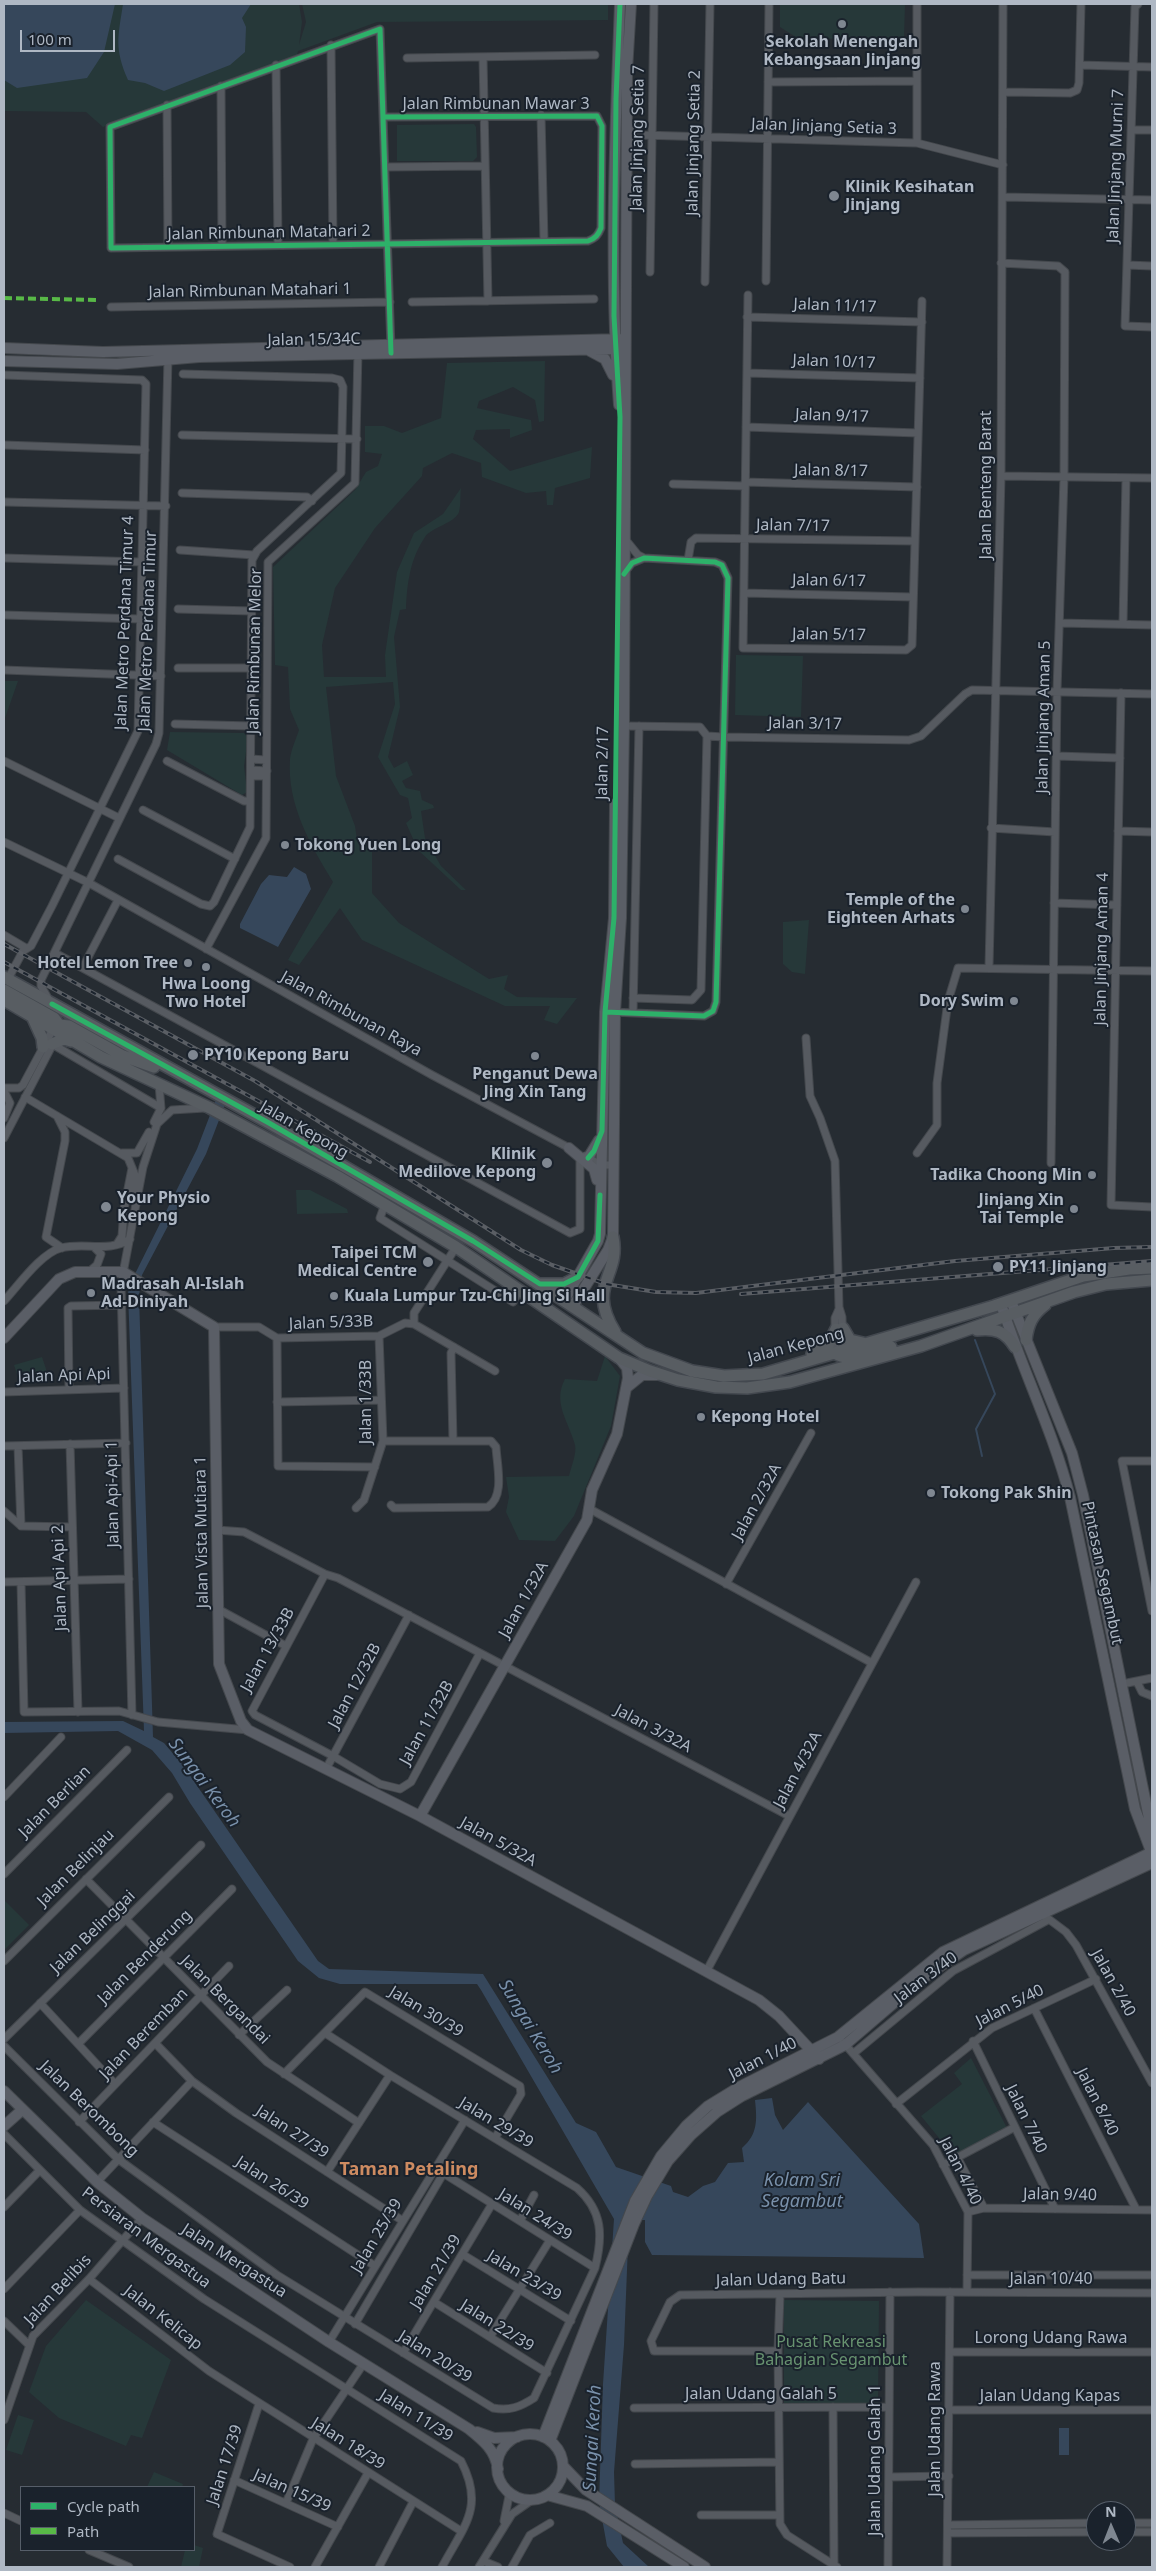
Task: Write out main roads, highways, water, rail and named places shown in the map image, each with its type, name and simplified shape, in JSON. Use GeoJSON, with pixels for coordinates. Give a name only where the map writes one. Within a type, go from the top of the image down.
{"type":"FeatureCollection","features":[{"type":"Feature","properties":{"kind":"main road","name":"Jalan Kepong"},"geometry":{"type":"LineString","coordinates":[[8,982],[52,1004],[232,1103],[473,1241],[540,1284],[567,1305],[650,1357],[692,1371],[743,1376],[786,1368],[1006,1302],[1090,1274],[1152,1268]]}},
{"type":"Feature","properties":{"kind":"main road"},"geometry":{"type":"LineString","coordinates":[[8,982],[54,1018],[57,1029],[69,1026],[123,1056],[200,1086]]}},
{"type":"Feature","properties":{"kind":"main road","name":"Jalan Kepong"},"geometry":{"type":"LineString","coordinates":[[4,1000],[57,1029],[78,1043],[225,1115],[385,1204],[456,1247],[620,1358],[660,1375],[716,1387],[747,1388],[790,1382],[921,1346],[956,1332],[1095,1287],[1122,1282],[1152,1281]]}},
{"type":"Feature","properties":{"kind":"main road"},"geometry":{"type":"LineString","coordinates":[[32,1016],[42,1038],[48,1046],[64,1039],[78,1043]]}},
{"type":"Feature","properties":{"kind":"main road"},"geometry":{"type":"LineString","coordinates":[[613,1236],[613,1258],[602,1296],[605,1313],[617,1336]]}},
{"type":"Feature","properties":{"kind":"main road"},"geometry":{"type":"LineString","coordinates":[[481,1264],[489,1265],[505,1273],[550,1304],[567,1305],[570,1316],[596,1335],[600,1345]]}},
{"type":"Feature","properties":{"kind":"main road"},"geometry":{"type":"LineString","coordinates":[[540,1284],[564,1284],[578,1278]]}},
{"type":"Feature","properties":{"kind":"main road"},"geometry":{"type":"LineString","coordinates":[[1026,1340],[1027,1328],[1033,1316],[1053,1300]]}},
{"type":"Feature","properties":{"kind":"main road"},"geometry":{"type":"LineString","coordinates":[[786,1368],[825,1348],[839,1329],[850,1340],[868,1343]]}},
{"type":"Feature","properties":{"kind":"main road"},"geometry":{"type":"LineString","coordinates":[[790,1382],[800,1376],[829,1365],[840,1353],[853,1357],[956,1332],[996,1329],[1010,1339],[1015,1347]]}},
{"type":"Feature","properties":{"kind":"water"},"geometry":{"type":"Polygon","coordinates":[[[4,4],[115,4],[104,52],[87,78],[17,88],[4,80],[4,4]]]}},
{"type":"Feature","properties":{"kind":"water"},"geometry":{"type":"Polygon","coordinates":[[[123,4],[251,4],[242,18],[246,27],[245,52],[230,65],[164,91],[145,83],[128,80],[118,42],[123,4]]]}},
{"type":"Feature","properties":{"kind":"water"},"geometry":{"type":"Polygon","coordinates":[[[294,867],[306,874],[311,889],[278,947],[240,928],[240,924],[261,884],[269,875],[287,877],[294,867]]]}},
{"type":"Feature","properties":{"kind":"water","name":"Kolam Sri Segambut"},"geometry":{"type":"Polygon","coordinates":[[[220,1089],[229,1094],[206,1154],[142,1275],[139,1296],[153,1737],[164,1743],[182,1764],[318,1961],[329,1969],[483,1974],[576,2123],[596,2132],[616,2167],[671,2186],[673,2192],[688,2197],[703,2186],[715,2182],[728,2163],[744,2162],[742,2148],[754,2132],[755,2100],[772,2098],[775,2115],[783,2130],[808,2102],[919,2224],[924,2258],[652,2255],[645,2242],[645,2220],[629,2220],[624,2345],[614,2472],[615,2505],[623,2543],[649,2567],[624,2567],[607,2546],[599,2502],[603,2384],[614,2219],[477,1984],[340,1984],[319,1978],[298,1961],[190,1803],[172,1773],[152,1750],[118,1731],[4,1733],[4,1722],[123,1721],[144,1731],[128,1293],[130,1284],[197,1149],[220,1089]]]}},
{"type":"Feature","properties":{"kind":"water"},"geometry":{"type":"Polygon","coordinates":[[[1059,2428],[1069,2428],[1069,2455],[1059,2455],[1059,2428]]]}},
{"type":"Feature","properties":{"kind":"waterway"},"geometry":{"type":"LineString","coordinates":[[975,1340],[995,1394],[976,1429],[982,1456]]}},
{"type":"Feature","properties":{"kind":"railway"},"geometry":{"type":"LineString","coordinates":[[4,944],[255,1081],[521,1250],[552,1265],[606,1284],[656,1292],[696,1293],[955,1261],[1114,1248],[1152,1247]]}},
{"type":"Feature","properties":{"kind":"railway"},"geometry":{"type":"LineString","coordinates":[[4,962],[370,1162]]}},
{"type":"Feature","properties":{"kind":"railway"},"geometry":{"type":"LineString","coordinates":[[741,1294],[1152,1261]]}},
{"type":"Feature","properties":{"kind":"place","name":"Sekolah Menengah Kebangsaan Jinjang"},"geometry":{"type":"Point","coordinates":[842,24]}},
{"type":"Feature","properties":{"kind":"place","name":"Klinik Kesihatan Jinjang"},"geometry":{"type":"Point","coordinates":[834,196]}},
{"type":"Feature","properties":{"kind":"place","name":"Tokong Yuen Long"},"geometry":{"type":"Point","coordinates":[285,845]}},
{"type":"Feature","properties":{"kind":"place","name":"Temple of the Eighteen Arhats"},"geometry":{"type":"Point","coordinates":[965,909]}},
{"type":"Feature","properties":{"kind":"place","name":"Hotel Lemon Tree"},"geometry":{"type":"Point","coordinates":[188,963]}},
{"type":"Feature","properties":{"kind":"place","name":"Hwa Loong Two Hotel"},"geometry":{"type":"Point","coordinates":[206,967]}},
{"type":"Feature","properties":{"kind":"place","name":"Dory Swim"},"geometry":{"type":"Point","coordinates":[1014,1001]}},
{"type":"Feature","properties":{"kind":"place","name":"PY10 Kepong Baru"},"geometry":{"type":"Point","coordinates":[193,1055]}},
{"type":"Feature","properties":{"kind":"place","name":"Penganut Dewa Jing Xin Tang"},"geometry":{"type":"Point","coordinates":[535,1056]}},
{"type":"Feature","properties":{"kind":"place","name":"Klinik Medilove Kepong"},"geometry":{"type":"Point","coordinates":[547,1163]}},
{"type":"Feature","properties":{"kind":"place","name":"Tadika Choong Min"},"geometry":{"type":"Point","coordinates":[1092,1175]}},
{"type":"Feature","properties":{"kind":"place","name":"Your Physio Kepong"},"geometry":{"type":"Point","coordinates":[106,1207]}},
{"type":"Feature","properties":{"kind":"place","name":"Jinjang Xin Tai Temple"},"geometry":{"type":"Point","coordinates":[1074,1209]}},
{"type":"Feature","properties":{"kind":"place","name":"Taipei TCM Medical Centre"},"geometry":{"type":"Point","coordinates":[428,1262]}},
{"type":"Feature","properties":{"kind":"place","name":"PY11 Jinjang"},"geometry":{"type":"Point","coordinates":[998,1267]}},
{"type":"Feature","properties":{"kind":"place","name":"Madrasah Al-Islah Ad-Diniyah"},"geometry":{"type":"Point","coordinates":[91,1293]}},
{"type":"Feature","properties":{"kind":"place","name":"Kuala Lumpur Tzu-Chi Jing Si Hall"},"geometry":{"type":"Point","coordinates":[334,1296]}},
{"type":"Feature","properties":{"kind":"place","name":"Kepong Hotel"},"geometry":{"type":"Point","coordinates":[701,1417]}},
{"type":"Feature","properties":{"kind":"place","name":"Tokong Pak Shin"},"geometry":{"type":"Point","coordinates":[931,1493]}},
{"type":"Feature","properties":{"kind":"district","name":"Taman Petaling"},"geometry":{"type":"Point","coordinates":[409,2170]}},
{"type":"Feature","properties":{"kind":"water label","name":"Sungai Keroh"},"geometry":{"type":"Point","coordinates":[204,1783]}},
{"type":"Feature","properties":{"kind":"water label","name":"Sungai Keroh"},"geometry":{"type":"Point","coordinates":[530,2027]}},
{"type":"Feature","properties":{"kind":"water label","name":"Sungai Keroh"},"geometry":{"type":"Point","coordinates":[593,2438]}},
{"type":"Feature","properties":{"kind":"park label","name":"Pusat Rekreasi Bahagian Segambut"},"geometry":{"type":"Point","coordinates":[831,2351]}}]}
